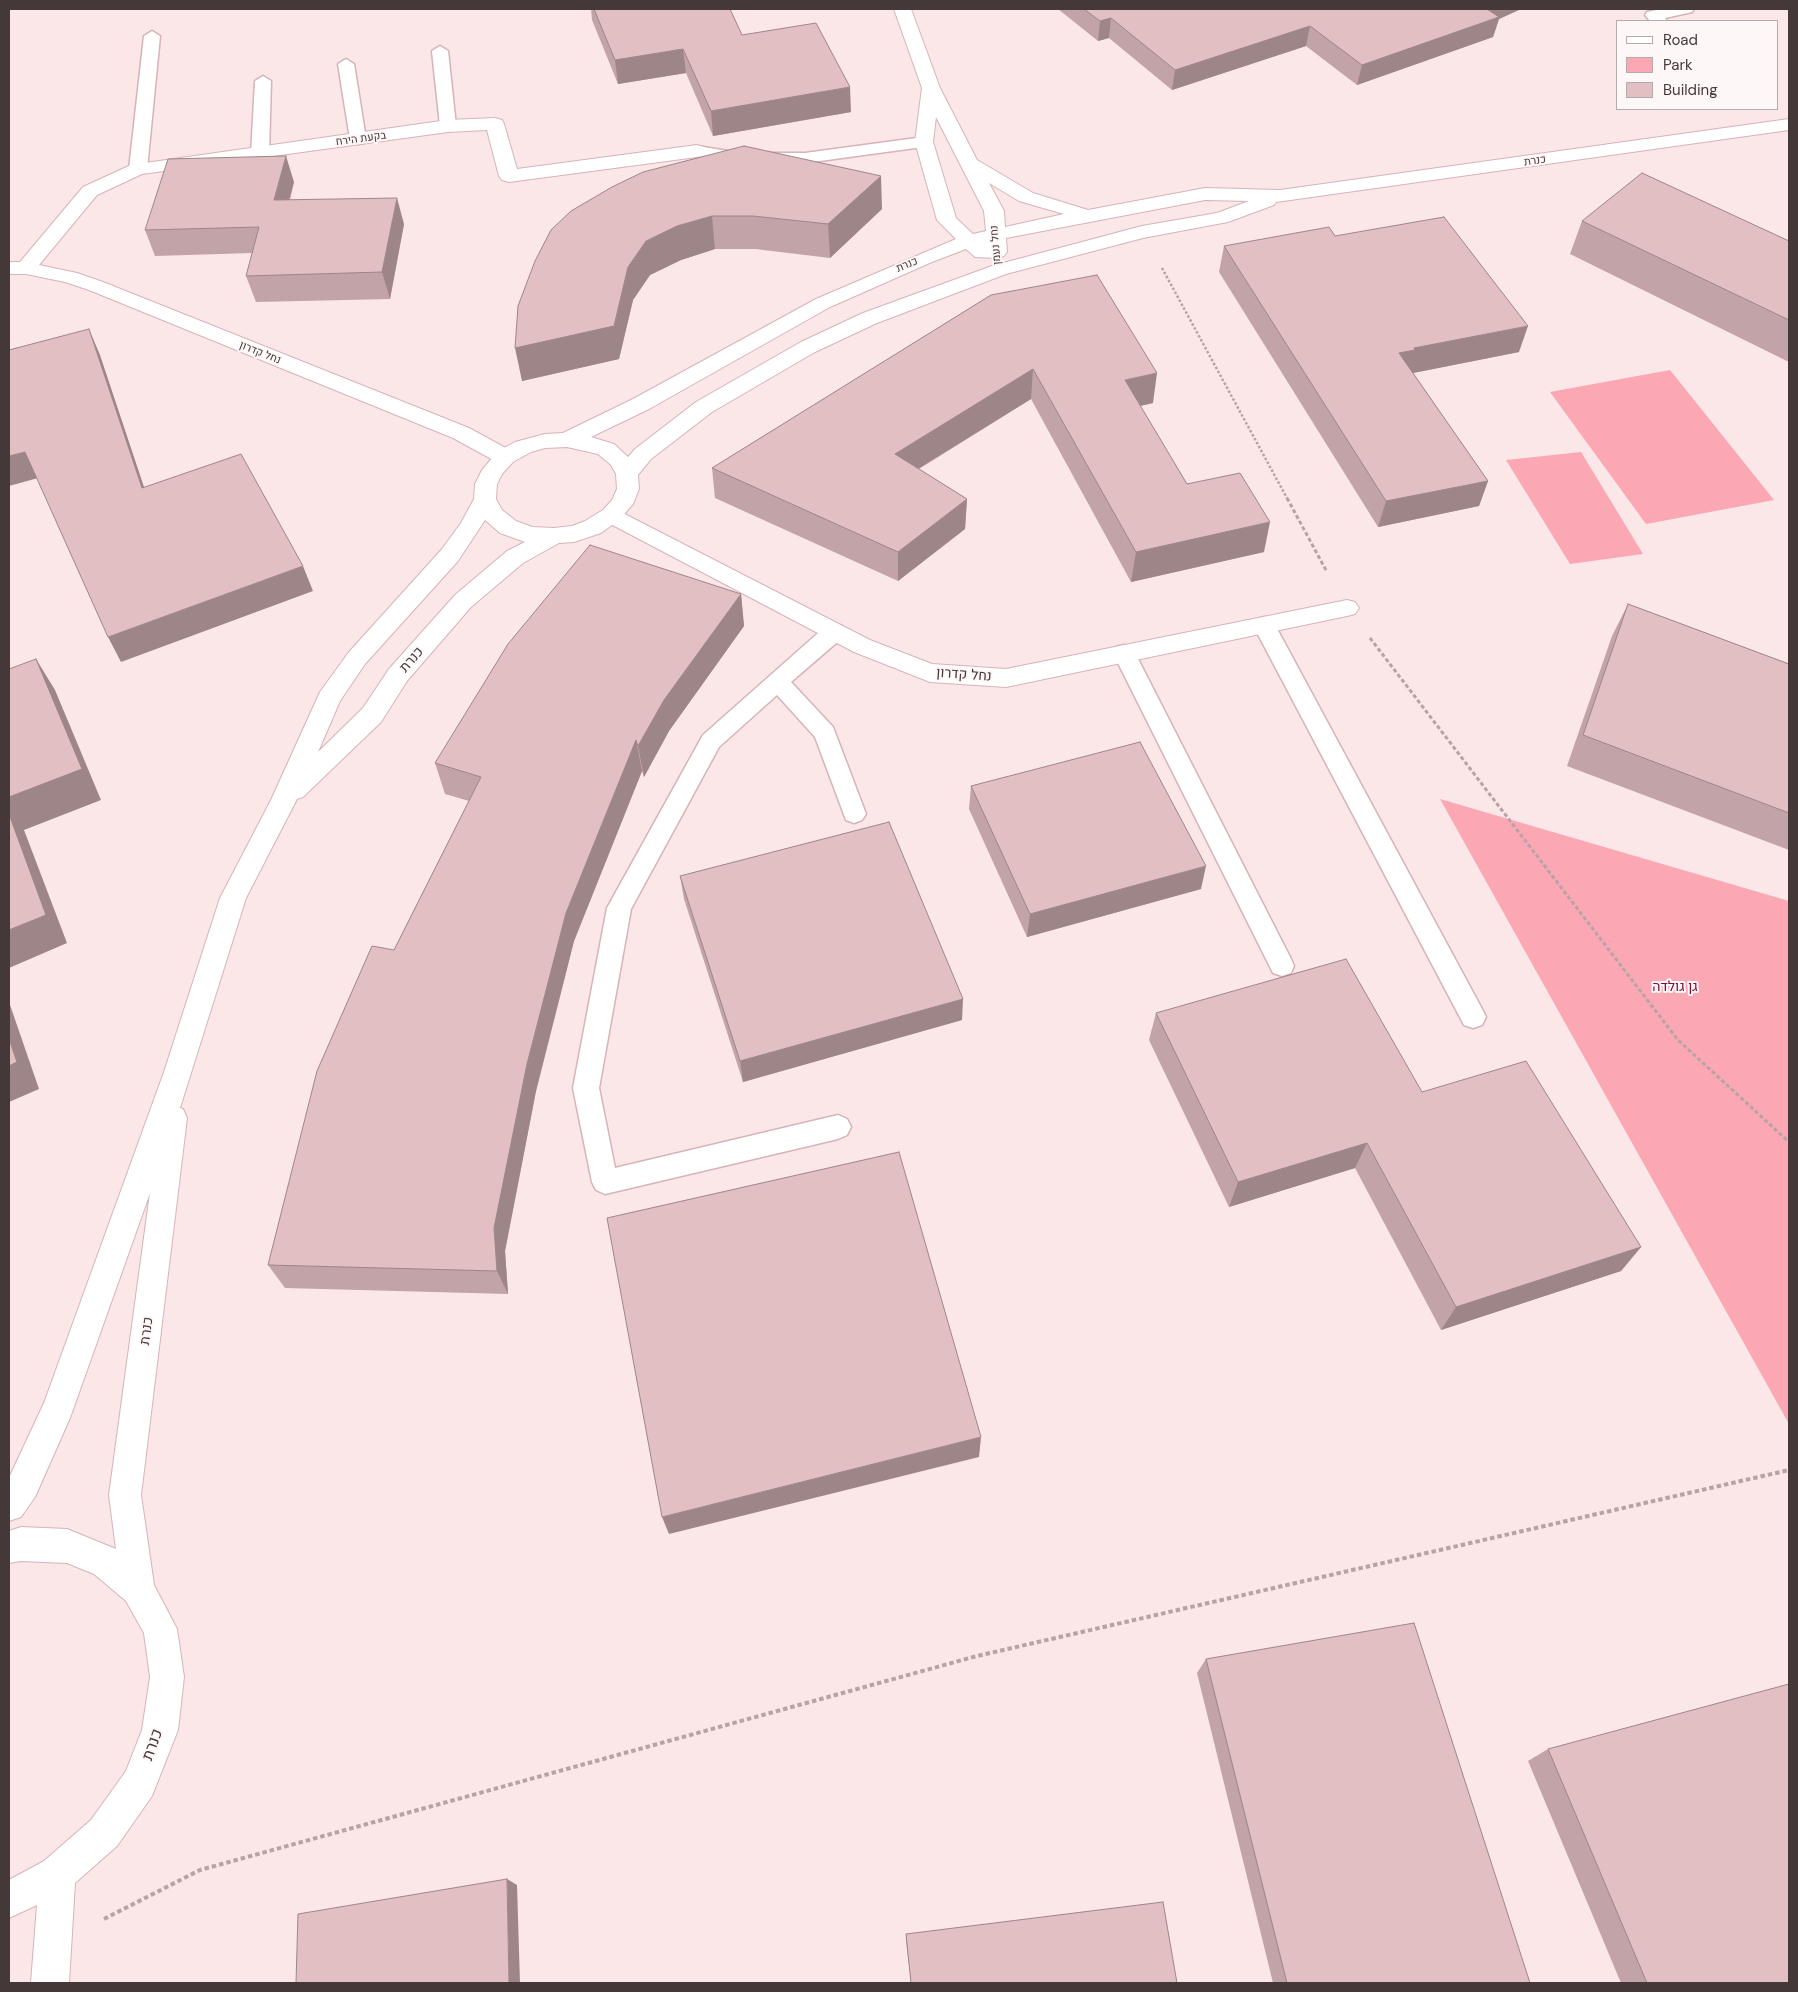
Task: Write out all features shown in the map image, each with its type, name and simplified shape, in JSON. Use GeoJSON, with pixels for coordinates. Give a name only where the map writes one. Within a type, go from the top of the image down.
{"type":"FeatureCollection","features":[{"type":"Feature","properties":{"kind":"street","name":"נחל נעמן"},"geometry":{"type":"LineString","coordinates":[[902,9],[931,88],[994,211],[999,270]]}},
{"type":"Feature","properties":{"kind":"street","name":"נחל נעמן"},"geometry":{"type":"LineString","coordinates":[[931,88],[924,142],[947,220],[999,270]]}},
{"type":"Feature","properties":{"kind":"street","name":"בקעת הירח"},"geometry":{"type":"LineString","coordinates":[[17,268],[90,191],[138,169],[260,154],[448,126],[495,124],[509,176],[697,152]]}},
{"type":"Feature","properties":{"kind":"street","name":"כנרת"},"geometry":{"type":"LineString","coordinates":[[567,440],[641,404],[823,303],[878,278],[970,241],[1089,214],[1205,194],[1280,196],[1789,126]]}},
{"type":"Feature","properties":{"kind":"street"},"geometry":{"type":"LineString","coordinates":[[971,164],[1026,197],[1059,208],[1089,214]]}},
{"type":"Feature","properties":{"kind":"street","name":"כנרת"},"geometry":{"type":"LineString","coordinates":[[627,474],[643,454],[704,407],[761,373],[870,318],[999,270],[1142,232],[1221,218],[1280,196]]}},
{"type":"Feature","properties":{"kind":"street","name":"נחל קדרון"},"geometry":{"type":"LineString","coordinates":[[17,268],[70,277],[96,286],[461,433],[506,457]]}},
{"type":"Feature","properties":{"kind":"street"},"geometry":{"type":"LineString","coordinates":[[567,440],[587,443],[606,449],[620,460],[627,474],[628,488],[622,504],[611,515],[593,527],[574,534],[554,536],[530,535],[508,527],[492,515],[485,499],[486,484],[493,470],[506,457],[545,441],[567,440]]}},
{"type":"Feature","properties":{"kind":"street","name":"כנרת"},"geometry":{"type":"LineString","coordinates":[[9,1505],[23,1486],[59,1407],[178,1072],[233,898],[284,800],[329,698],[356,658],[450,555],[470,527],[485,499]]}},
{"type":"Feature","properties":{"kind":"street","name":"נחל קדרון"},"geometry":{"type":"LineString","coordinates":[[611,515],[862,646],[930,673],[1006,678],[1347,608]]}},
{"type":"Feature","properties":{"kind":"street","name":"כנרת"},"geometry":{"type":"LineString","coordinates":[[284,800],[372,715],[398,675],[463,600],[516,557],[554,536]]}},
{"type":"Feature","properties":{"kind":"street","name":"כנרת"},"geometry":{"type":"LineString","coordinates":[[138,1589],[125,1494],[162,1216],[178,1072]]}},
{"type":"Feature","properties":{"kind":"street","name":"כנרת"},"geometry":{"type":"LineString","coordinates":[[9,1547],[20,1544],[67,1546],[106,1562],[138,1589],[160,1628],[167,1677],[160,1730],[139,1783],[104,1833],[57,1874],[9,1900]]}},
{"type":"Feature","properties":{"kind":"street"},"geometry":{"type":"LineString","coordinates":[[50,1983],[57,1874]]}},
{"type":"Feature","properties":{"kind":"lane"},"geometry":{"type":"LineString","coordinates":[[1658,20],[1653,15],[1686,9]]}},
{"type":"Feature","properties":{"kind":"lane"},"geometry":{"type":"LineString","coordinates":[[138,169],[152,36]]}},
{"type":"Feature","properties":{"kind":"lane"},"geometry":{"type":"LineString","coordinates":[[440,51],[448,126]]}},
{"type":"Feature","properties":{"kind":"lane"},"geometry":{"type":"LineString","coordinates":[[346,64],[358,139]]}},
{"type":"Feature","properties":{"kind":"lane"},"geometry":{"type":"LineString","coordinates":[[260,154],[264,81]]}},
{"type":"Feature","properties":{"kind":"lane"},"geometry":{"type":"LineString","coordinates":[[697,152],[741,158],[805,158],[924,142]]}},
{"type":"Feature","properties":{"kind":"lane"},"geometry":{"type":"LineString","coordinates":[[1264,625],[1473,1017]]}},
{"type":"Feature","properties":{"kind":"lane"},"geometry":{"type":"LineString","coordinates":[[834,632],[711,740],[619,908],[586,1088],[605,1182],[838,1127]]}},
{"type":"Feature","properties":{"kind":"lane"},"geometry":{"type":"LineString","coordinates":[[1124,653],[1282,966]]}},
{"type":"Feature","properties":{"kind":"lane"},"geometry":{"type":"LineString","coordinates":[[778,682],[825,733],[854,814]]}},
{"type":"Feature","properties":{"kind":"path"},"geometry":{"type":"LineString","coordinates":[[1142,232],[1347,608],[1678,1040],[1789,1142]]}},
{"type":"Feature","properties":{"kind":"path"},"geometry":{"type":"LineString","coordinates":[[52,1946],[200,1870],[958,1661],[1789,1470]]}},
{"type":"Feature","properties":{"kind":"green space"},"geometry":{"type":"Polygon","coordinates":[[[1670,370],[1774,500],[1646,524],[1550,392],[1670,370]]]}},
{"type":"Feature","properties":{"kind":"green space"},"geometry":{"type":"Polygon","coordinates":[[[1581,452],[1643,554],[1570,564],[1506,460],[1581,452]]]}},
{"type":"Feature","properties":{"kind":"green space","name":"גן גולדה"},"geometry":{"type":"Polygon","coordinates":[[[1440,799],[1789,901],[1789,1424],[1440,799]]]}},
{"type":"Feature","properties":{"kind":"building"},"geometry":{"type":"Polygon","coordinates":[[[594,9],[730,9],[742,35],[816,23],[850,87],[711,111],[683,49],[615,60],[594,9]]]}},
{"type":"Feature","properties":{"kind":"building"},"geometry":{"type":"Polygon","coordinates":[[[1084,9],[1487,9],[1499,17],[1362,65],[1310,26],[1175,70],[1111,18],[1100,21],[1084,9]]]}},
{"type":"Feature","properties":{"kind":"building"},"geometry":{"type":"Polygon","coordinates":[[[744,146],[881,176],[828,224],[753,216],[712,216],[677,226],[646,241],[628,267],[614,326],[515,348],[518,306],[535,261],[551,230],[571,211],[612,187],[643,172],[744,146]]]}},
{"type":"Feature","properties":{"kind":"building"},"geometry":{"type":"Polygon","coordinates":[[[286,156],[274,200],[397,198],[382,272],[246,276],[259,227],[145,230],[168,159],[286,156]]]}},
{"type":"Feature","properties":{"kind":"building"},"geometry":{"type":"Polygon","coordinates":[[[1642,173],[1789,241],[1789,320],[1582,221],[1642,173]]]}},
{"type":"Feature","properties":{"kind":"building"},"geometry":{"type":"Polygon","coordinates":[[[1444,217],[1528,326],[1414,348],[1415,350],[1399,353],[1488,481],[1386,501],[1224,246],[1329,227],[1335,236],[1444,217]]]}},
{"type":"Feature","properties":{"kind":"building"},"geometry":{"type":"Polygon","coordinates":[[[1097,275],[1157,373],[1125,380],[1187,484],[1240,473],[1270,522],[1136,552],[1033,369],[895,454],[967,499],[898,552],[712,468],[991,295],[1097,275]]]}},
{"type":"Feature","properties":{"kind":"building"},"geometry":{"type":"Polygon","coordinates":[[[89,329],[142,488],[241,454],[303,566],[108,637],[25,452],[9,456],[9,350],[89,329]]]}},
{"type":"Feature","properties":{"kind":"building"},"geometry":{"type":"Polygon","coordinates":[[[590,545],[741,594],[664,700],[638,746],[636,740],[566,913],[527,1064],[494,1228],[497,1271],[268,1265],[317,1071],[372,946],[394,950],[481,777],[435,763],[508,644],[590,545]]]}},
{"type":"Feature","properties":{"kind":"building"},"geometry":{"type":"Polygon","coordinates":[[[1628,604],[1789,664],[1789,813],[1583,735],[1628,604]]]}},
{"type":"Feature","properties":{"kind":"building"},"geometry":{"type":"Polygon","coordinates":[[[36,659],[82,769],[9,797],[9,669],[36,659]]]}},
{"type":"Feature","properties":{"kind":"building"},"geometry":{"type":"Polygon","coordinates":[[[1140,742],[1206,866],[1030,914],[971,786],[1140,742]]]}},
{"type":"Feature","properties":{"kind":"building"},"geometry":{"type":"Polygon","coordinates":[[[9,814],[46,915],[9,930],[9,814]]]}},
{"type":"Feature","properties":{"kind":"building"},"geometry":{"type":"Polygon","coordinates":[[[889,822],[963,999],[740,1061],[680,876],[889,822]]]}},
{"type":"Feature","properties":{"kind":"building"},"geometry":{"type":"Polygon","coordinates":[[[1346,959],[1422,1092],[1526,1061],[1641,1247],[1456,1307],[1367,1143],[1238,1182],[1156,1013],[1346,959]]]}},
{"type":"Feature","properties":{"kind":"building"},"geometry":{"type":"Polygon","coordinates":[[[9,1039],[17,1062],[9,1066],[9,1039]]]}},
{"type":"Feature","properties":{"kind":"building"},"geometry":{"type":"Polygon","coordinates":[[[899,1152],[981,1437],[662,1517],[607,1218],[899,1152]]]}},
{"type":"Feature","properties":{"kind":"building"},"geometry":{"type":"Polygon","coordinates":[[[1414,1623],[1530,1983],[1287,1983],[1206,1659],[1414,1623]]]}},
{"type":"Feature","properties":{"kind":"building"},"geometry":{"type":"Polygon","coordinates":[[[1789,1684],[1789,1983],[1647,1983],[1548,1749],[1789,1684]]]}},
{"type":"Feature","properties":{"kind":"building"},"geometry":{"type":"Polygon","coordinates":[[[507,1879],[509,1983],[296,1983],[298,1914],[507,1879]]]}},
{"type":"Feature","properties":{"kind":"building"},"geometry":{"type":"Polygon","coordinates":[[[1163,1902],[1177,1983],[911,1983],[906,1934],[1163,1902]]]}}]}
